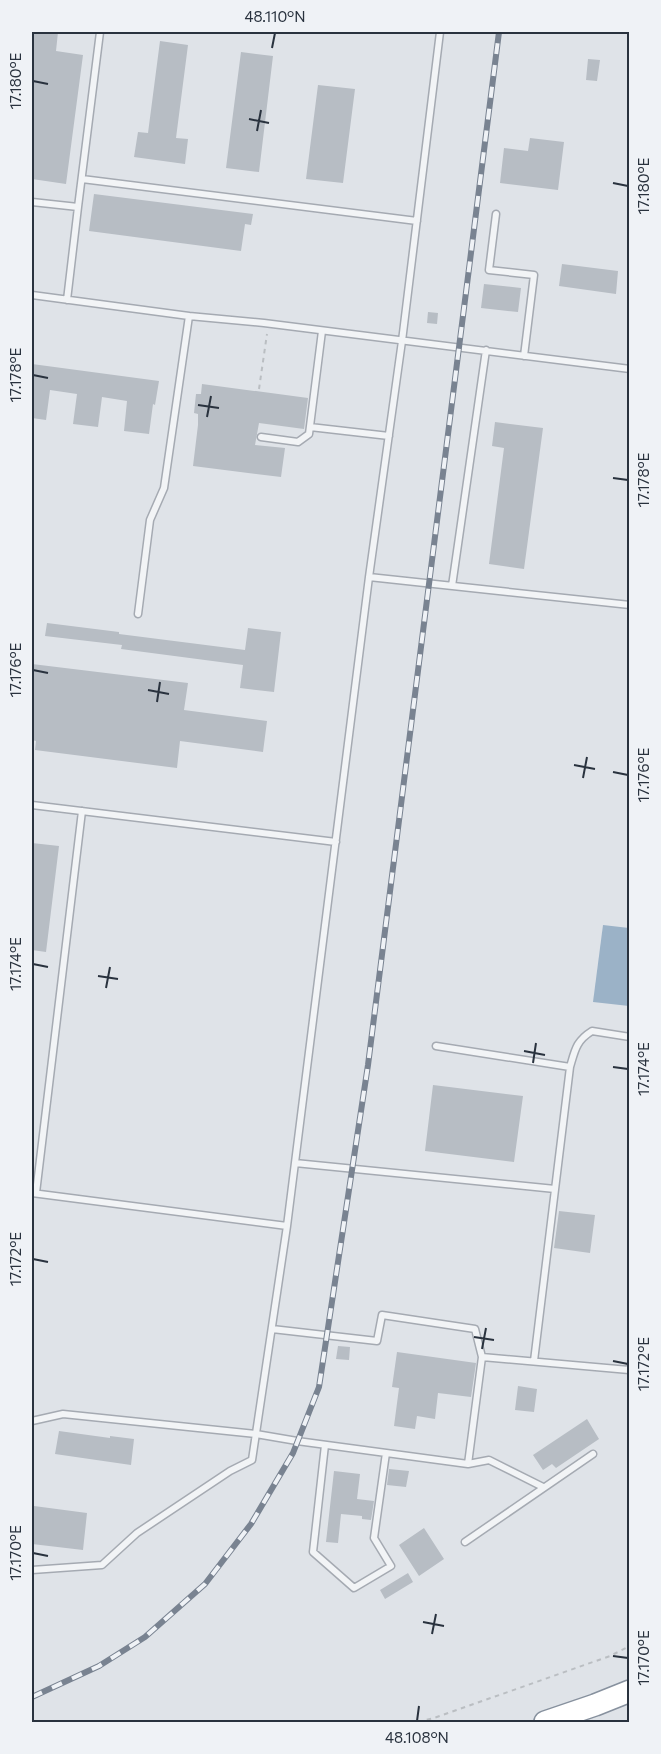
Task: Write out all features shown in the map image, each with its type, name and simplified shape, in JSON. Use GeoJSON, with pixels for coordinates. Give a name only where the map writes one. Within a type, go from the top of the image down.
{"type":"FeatureCollection","features":[{"type":"Feature","properties":{"kind":"highway"},"geometry":{"type":"LineString","coordinates":[[545,1722],[630,1691]]}},
{"type":"Feature","properties":{"kind":"lane"},"geometry":{"type":"LineString","coordinates":[[68,300],[100,32]]}},
{"type":"Feature","properties":{"kind":"lane"},"geometry":{"type":"LineString","coordinates":[[32,1570],[102,1565],[137,1533],[230,1470],[252,1460],[296,1163],[440,32]]}},
{"type":"Feature","properties":{"kind":"lane"},"geometry":{"type":"LineString","coordinates":[[82,179],[417,221]]}},
{"type":"Feature","properties":{"kind":"lane"},"geometry":{"type":"LineString","coordinates":[[32,202],[78,207]]}},
{"type":"Feature","properties":{"kind":"lane"},"geometry":{"type":"LineString","coordinates":[[496,214],[489,270],[534,275],[524,356]]}},
{"type":"Feature","properties":{"kind":"lane"},"geometry":{"type":"LineString","coordinates":[[32,295],[630,369]]}},
{"type":"Feature","properties":{"kind":"lane"},"geometry":{"type":"LineString","coordinates":[[138,614],[150,520],[164,488],[189,316]]}},
{"type":"Feature","properties":{"kind":"lane"},"geometry":{"type":"LineString","coordinates":[[261,437],[298,442],[309,434],[322,331]]}},
{"type":"Feature","properties":{"kind":"lane"},"geometry":{"type":"LineString","coordinates":[[452,586],[486,350]]}},
{"type":"Feature","properties":{"kind":"lane"},"geometry":{"type":"LineString","coordinates":[[310,427],[389,436]]}},
{"type":"Feature","properties":{"kind":"lane"},"geometry":{"type":"LineString","coordinates":[[369,577],[630,605]]}},
{"type":"Feature","properties":{"kind":"lane"},"geometry":{"type":"LineString","coordinates":[[32,805],[336,842]]}},
{"type":"Feature","properties":{"kind":"lane"},"geometry":{"type":"LineString","coordinates":[[82,811],[34,1193],[287,1226]]}},
{"type":"Feature","properties":{"kind":"lane"},"geometry":{"type":"LineString","coordinates":[[534,1361],[570,1067],[576,1047],[582,1037],[592,1031],[630,1036]]}},
{"type":"Feature","properties":{"kind":"lane"},"geometry":{"type":"LineString","coordinates":[[436,1046],[570,1067]]}},
{"type":"Feature","properties":{"kind":"lane"},"geometry":{"type":"LineString","coordinates":[[296,1163],[555,1189]]}},
{"type":"Feature","properties":{"kind":"lane"},"geometry":{"type":"LineString","coordinates":[[272,1329],[377,1341],[382,1315],[475,1329],[482,1357],[468,1464]]}},
{"type":"Feature","properties":{"kind":"lane"},"geometry":{"type":"LineString","coordinates":[[482,1357],[629,1370],[630,1366]]}},
{"type":"Feature","properties":{"kind":"lane"},"geometry":{"type":"LineString","coordinates":[[32,1421],[63,1414],[256,1434],[468,1464],[489,1460],[543,1487]]}},
{"type":"Feature","properties":{"kind":"lane"},"geometry":{"type":"LineString","coordinates":[[325,1445],[313,1552],[354,1588],[391,1566],[374,1538],[386,1453]]}},
{"type":"Feature","properties":{"kind":"lane"},"geometry":{"type":"LineString","coordinates":[[465,1542],[594,1454]]}},
{"type":"Feature","properties":{"kind":"path"},"geometry":{"type":"LineString","coordinates":[[259,389],[267,334]]}},
{"type":"Feature","properties":{"kind":"path"},"geometry":{"type":"LineString","coordinates":[[418,1722],[610,1656],[630,1646]]}},
{"type":"Feature","properties":{"kind":"water"},"geometry":{"type":"Polygon","coordinates":[[[603,925],[629,928],[629,1006],[593,1002],[603,925]]]}},
{"type":"Feature","properties":{"kind":"building"},"geometry":{"type":"Polygon","coordinates":[[[32,32],[58,32],[56,51],[83,55],[66,184],[32,179],[32,32]]]}},
{"type":"Feature","properties":{"kind":"building"},"geometry":{"type":"Polygon","coordinates":[[[160,41],[188,45],[176,138],[188,139],[185,164],[134,157],[138,132],[148,133],[160,41]]]}},
{"type":"Feature","properties":{"kind":"building"},"geometry":{"type":"Polygon","coordinates":[[[241,52],[273,56],[259,172],[226,168],[241,52]]]}},
{"type":"Feature","properties":{"kind":"building"},"geometry":{"type":"Polygon","coordinates":[[[588,59],[600,60],[597,81],[586,80],[588,59]]]}},
{"type":"Feature","properties":{"kind":"building"},"geometry":{"type":"Polygon","coordinates":[[[318,85],[355,89],[343,183],[306,179],[318,85]]]}},
{"type":"Feature","properties":{"kind":"building"},"geometry":{"type":"Polygon","coordinates":[[[530,138],[564,142],[558,190],[500,183],[504,148],[528,151],[530,138]]]}},
{"type":"Feature","properties":{"kind":"building"},"geometry":{"type":"Polygon","coordinates":[[[94,194],[253,214],[251,225],[245,224],[241,251],[89,231],[94,194]]]}},
{"type":"Feature","properties":{"kind":"building"},"geometry":{"type":"Polygon","coordinates":[[[562,264],[618,271],[616,294],[559,286],[562,264]]]}},
{"type":"Feature","properties":{"kind":"building"},"geometry":{"type":"Polygon","coordinates":[[[484,284],[521,288],[518,312],[481,308],[484,284]]]}},
{"type":"Feature","properties":{"kind":"building"},"geometry":{"type":"Polygon","coordinates":[[[428,312],[438,313],[437,324],[427,323],[428,312]]]}},
{"type":"Feature","properties":{"kind":"building"},"geometry":{"type":"Polygon","coordinates":[[[32,364],[159,381],[149,434],[124,431],[127,401],[102,397],[98,427],[73,424],[77,394],[50,390],[46,420],[32,418],[32,364]]]}},
{"type":"Feature","properties":{"kind":"building"},"geometry":{"type":"Polygon","coordinates":[[[202,384],[308,398],[304,429],[259,423],[255,445],[285,448],[281,477],[193,466],[198,425],[198,414],[194,413],[196,394],[201,394],[202,384]]]}},
{"type":"Feature","properties":{"kind":"building"},"geometry":{"type":"Polygon","coordinates":[[[495,422],[543,428],[524,569],[489,564],[504,448],[492,446],[495,422]]]}},
{"type":"Feature","properties":{"kind":"building"},"geometry":{"type":"Polygon","coordinates":[[[47,623],[245,650],[248,628],[281,632],[274,692],[240,688],[243,665],[121,649],[122,645],[45,636],[47,623]]]}},
{"type":"Feature","properties":{"kind":"building"},"geometry":{"type":"Polygon","coordinates":[[[32,664],[188,683],[184,710],[267,721],[263,752],[180,741],[177,768],[35,750],[36,741],[32,740],[32,664]]]}},
{"type":"Feature","properties":{"kind":"building"},"geometry":{"type":"Polygon","coordinates":[[[32,843],[59,846],[46,952],[32,950],[32,843]]]}},
{"type":"Feature","properties":{"kind":"building"},"geometry":{"type":"Polygon","coordinates":[[[433,1085],[523,1096],[514,1162],[425,1151],[433,1085]]]}},
{"type":"Feature","properties":{"kind":"building"},"geometry":{"type":"Polygon","coordinates":[[[559,1211],[595,1215],[590,1253],[554,1248],[559,1211]]]}},
{"type":"Feature","properties":{"kind":"building"},"geometry":{"type":"Polygon","coordinates":[[[338,1346],[350,1347],[349,1360],[336,1359],[338,1346]]]}},
{"type":"Feature","properties":{"kind":"building"},"geometry":{"type":"Polygon","coordinates":[[[397,1352],[476,1363],[471,1397],[438,1393],[435,1419],[417,1416],[415,1429],[394,1426],[399,1388],[392,1387],[397,1352]]]}},
{"type":"Feature","properties":{"kind":"building"},"geometry":{"type":"Polygon","coordinates":[[[518,1386],[537,1389],[534,1412],[515,1410],[518,1386]]]}},
{"type":"Feature","properties":{"kind":"building"},"geometry":{"type":"Polygon","coordinates":[[[587,1419],[599,1439],[556,1468],[552,1464],[543,1470],[533,1455],[587,1419]]]}},
{"type":"Feature","properties":{"kind":"building"},"geometry":{"type":"Polygon","coordinates":[[[59,1431],[134,1439],[131,1465],[55,1454],[59,1431]]]}},
{"type":"Feature","properties":{"kind":"building"},"geometry":{"type":"Polygon","coordinates":[[[389,1469],[409,1471],[406,1487],[387,1485],[389,1469]]]}},
{"type":"Feature","properties":{"kind":"building"},"geometry":{"type":"Polygon","coordinates":[[[334,1471],[360,1474],[357,1499],[374,1501],[371,1520],[362,1519],[362,1516],[341,1514],[338,1543],[326,1542],[334,1471]]]}},
{"type":"Feature","properties":{"kind":"building"},"geometry":{"type":"Polygon","coordinates":[[[34,1506],[87,1513],[83,1550],[32,1544],[34,1506]]]}},
{"type":"Feature","properties":{"kind":"building"},"geometry":{"type":"Polygon","coordinates":[[[424,1528],[444,1559],[419,1576],[399,1545],[424,1528]]]}},
{"type":"Feature","properties":{"kind":"building"},"geometry":{"type":"Polygon","coordinates":[[[408,1573],[413,1582],[385,1599],[380,1590],[408,1573]]]}},
{"type":"Feature","properties":{"kind":"railway"},"geometry":{"type":"LineString","coordinates":[[32,1697],[99,1666],[145,1637],[205,1584],[251,1524],[293,1453],[319,1387],[368,1065],[499,32]]}}]}
